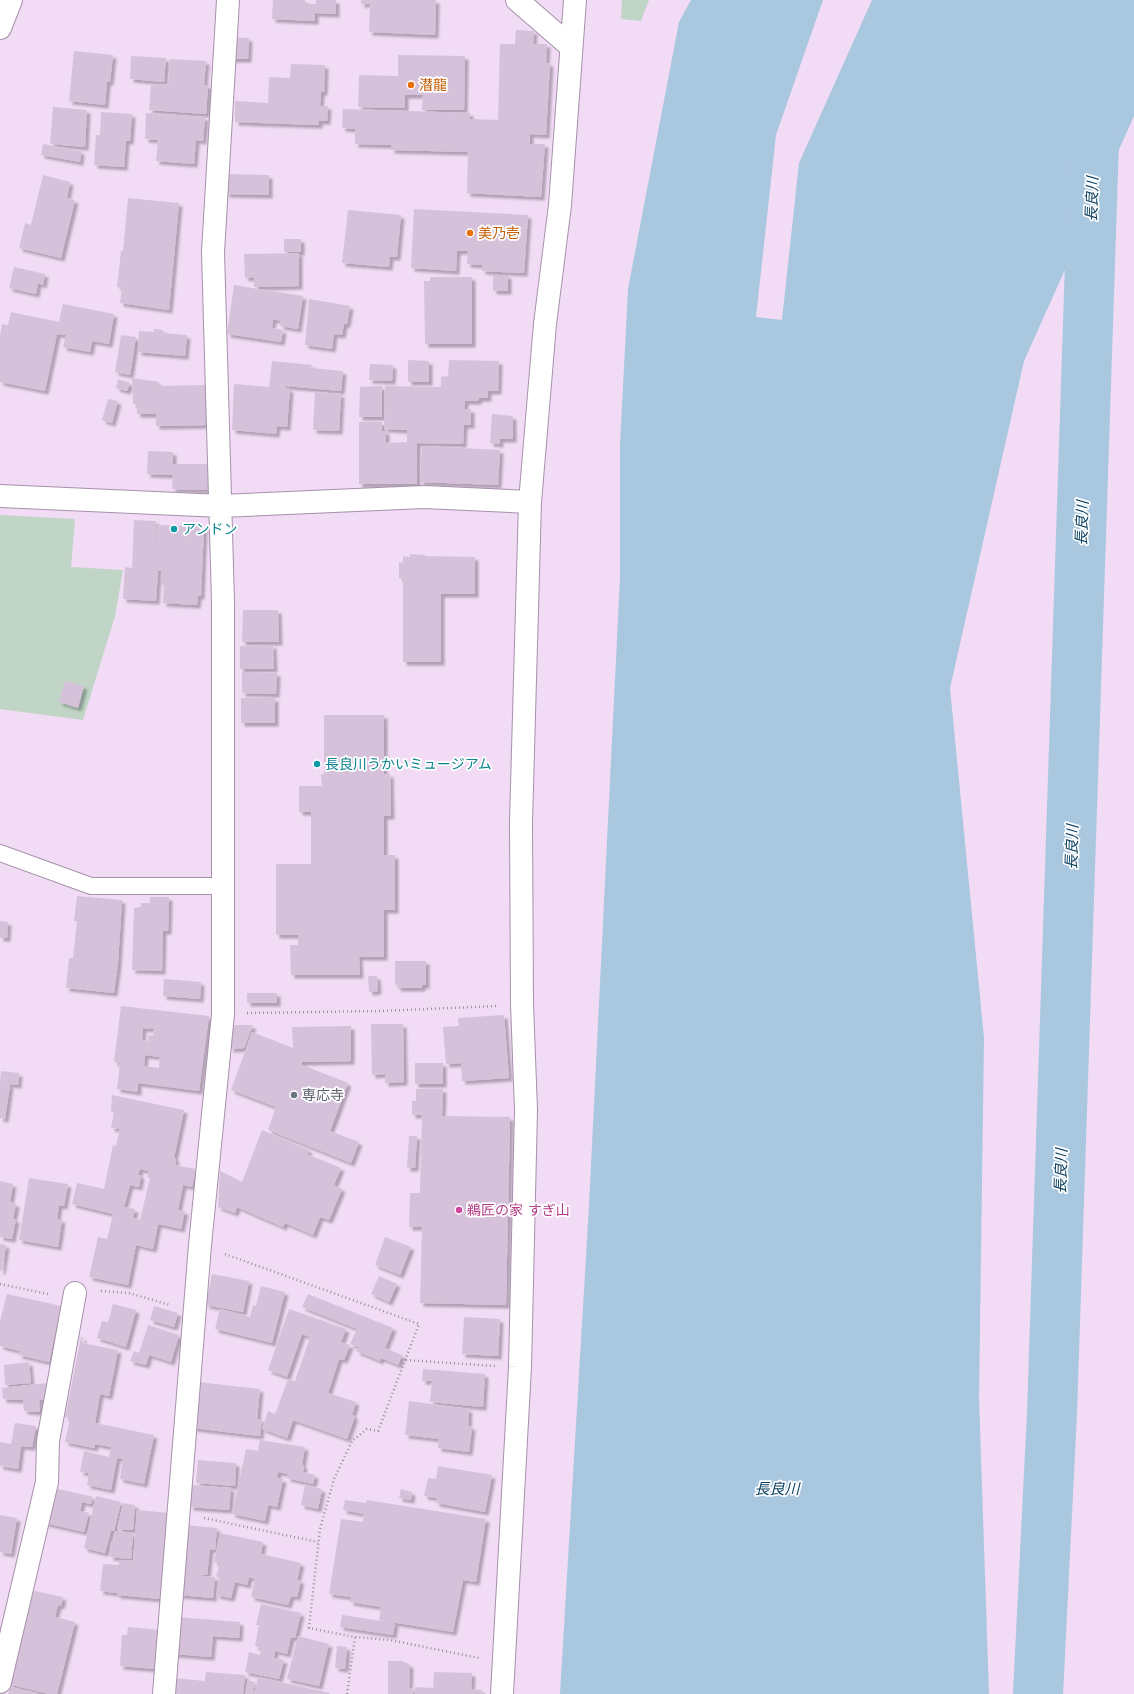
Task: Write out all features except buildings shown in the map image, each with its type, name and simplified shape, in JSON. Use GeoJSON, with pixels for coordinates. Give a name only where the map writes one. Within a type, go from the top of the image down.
{"type":"FeatureCollection","features":[{"type":"Feature","properties":{"kind":"street"},"geometry":{"type":"LineString","coordinates":[[0,28],[11,0]]}},
{"type":"Feature","properties":{"kind":"street"},"geometry":{"type":"LineString","coordinates":[[164,1694],[200,1245],[223,1014],[223,602],[213,252],[228,0]]}},
{"type":"Feature","properties":{"kind":"street"},"geometry":{"type":"LineString","coordinates":[[516,0],[570,46]]}},
{"type":"Feature","properties":{"kind":"street"},"geometry":{"type":"LineString","coordinates":[[502,1694],[520,1368],[526,1110],[522,1004],[521,822],[530,502],[545,324],[560,205],[570,46],[575,0]]}},
{"type":"Feature","properties":{"kind":"street"},"geometry":{"type":"LineString","coordinates":[[0,496],[221,506],[424,497],[530,502]]}},
{"type":"Feature","properties":{"kind":"street"},"geometry":{"type":"LineString","coordinates":[[0,1682],[47,1482],[48,1441],[75,1292]]}},
{"type":"Feature","properties":{"kind":"lane"},"geometry":{"type":"LineString","coordinates":[[0,853],[91,886],[223,886]]}},
{"type":"Feature","properties":{"kind":"path"},"geometry":{"type":"LineString","coordinates":[[223,1014],[381,1011],[522,1004]]}},
{"type":"Feature","properties":{"kind":"path"},"geometry":{"type":"LineString","coordinates":[[200,1245],[420,1324],[378,1431],[367,1429],[352,1441],[334,1479],[320,1528],[309,1628],[356,1637],[390,1640],[503,1663]]}},
{"type":"Feature","properties":{"kind":"path"},"geometry":{"type":"LineString","coordinates":[[406,1360],[520,1368]]}},
{"type":"Feature","properties":{"kind":"path"},"geometry":{"type":"LineString","coordinates":[[178,1513],[318,1542]]}},
{"type":"Feature","properties":{"kind":"path"},"geometry":{"type":"LineString","coordinates":[[347,1694],[356,1637]]}},
{"type":"Feature","properties":{"kind":"green space"},"geometry":{"type":"Polygon","coordinates":[[[622,0],[649,0],[641,21],[621,19],[622,0]]]}},
{"type":"Feature","properties":{"kind":"green space"},"geometry":{"type":"Polygon","coordinates":[[[0,515],[75,519],[71,567],[123,570],[115,616],[83,720],[0,709],[0,515]]]}},
{"type":"Feature","properties":{"kind":"water","name":"長良川"},"geometry":{"type":"Polygon","coordinates":[[[691,0],[823,0],[776,135],[756,317],[782,320],[799,163],[872,0],[1134,0],[1134,116],[1024,361],[950,688],[984,1038],[979,1398],[989,1694],[560,1694],[589,1206],[620,578],[620,445],[628,289],[679,22],[691,0]]]}},
{"type":"Feature","properties":{"kind":"waterway","name":"長良川"},"geometry":{"type":"LineString","coordinates":[[1038,1694],[1052,1413],[1094,142]]}},
{"type":"Feature","properties":{"kind":"place","name":"潜龍"},"geometry":{"type":"Point","coordinates":[411,85]}},
{"type":"Feature","properties":{"kind":"place","name":"美乃壱"},"geometry":{"type":"Point","coordinates":[470,233]}},
{"type":"Feature","properties":{"kind":"place","name":"アンドン"},"geometry":{"type":"Point","coordinates":[174,529]}},
{"type":"Feature","properties":{"kind":"place","name":"長良川うかいミュージアム"},"geometry":{"type":"Point","coordinates":[317,764]}},
{"type":"Feature","properties":{"kind":"place","name":"専応寺"},"geometry":{"type":"Point","coordinates":[294,1095]}},
{"type":"Feature","properties":{"kind":"place","name":"鵜匠の家 すぎ山"},"geometry":{"type":"Point","coordinates":[459,1210]}}]}
